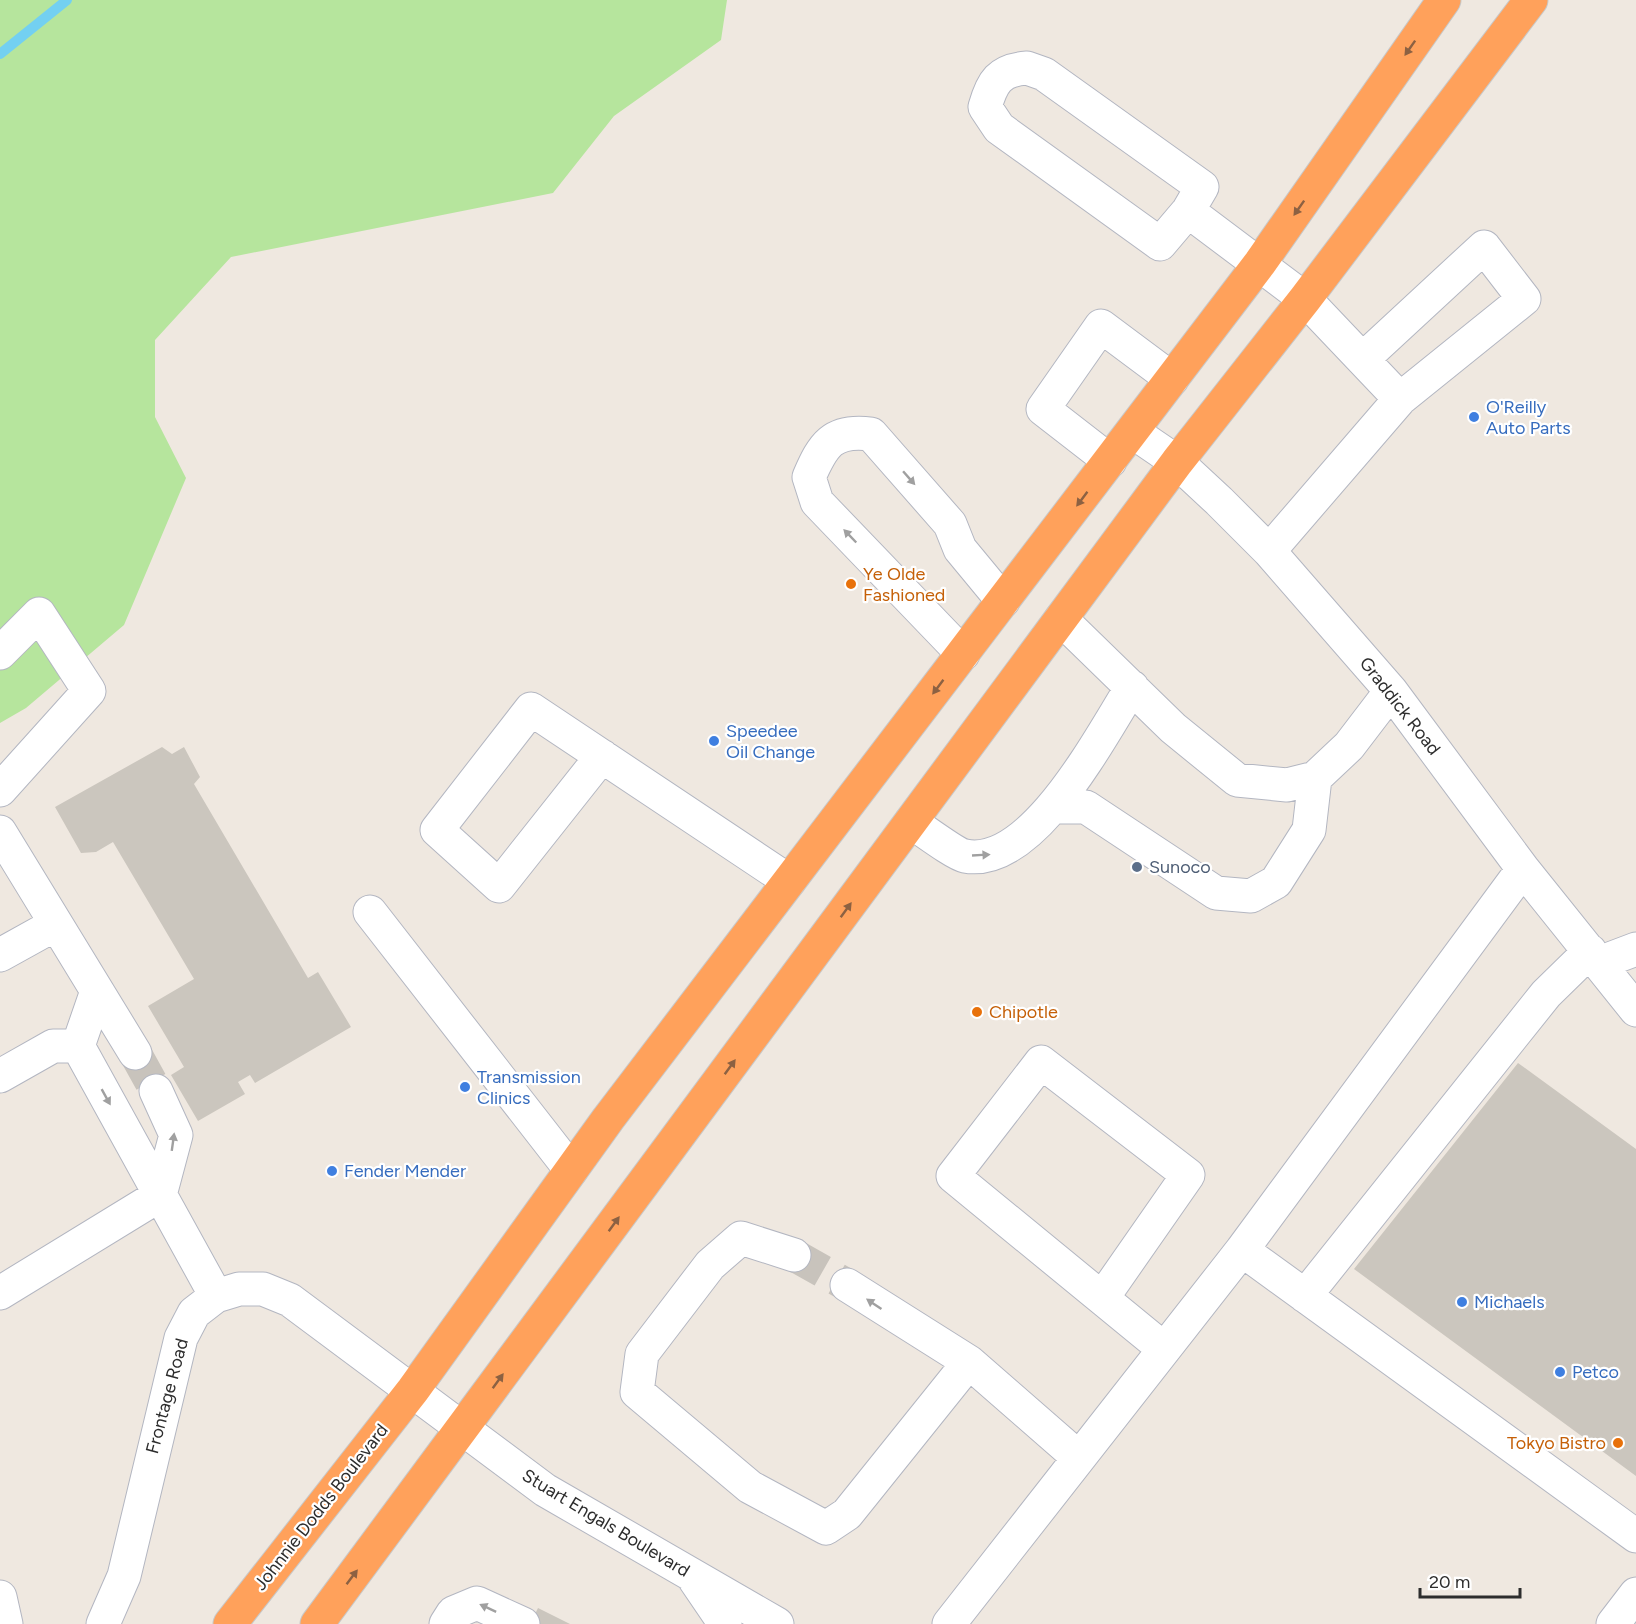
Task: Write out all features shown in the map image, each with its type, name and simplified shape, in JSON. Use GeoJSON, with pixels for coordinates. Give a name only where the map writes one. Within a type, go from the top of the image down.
{"type":"FeatureCollection","features":[{"type":"Feature","properties":{"kind":"highway","name":"Johnnie Dodds Boulevard"},"geometry":{"type":"LineString","coordinates":[[230,1624],[413,1390],[572,1170],[789,881],[1260,263],[1444,0]]}},
{"type":"Feature","properties":{"kind":"highway"},"geometry":{"type":"LineString","coordinates":[[317,1624],[1177,462],[1305,298],[1531,0]]}},
{"type":"Feature","properties":{"kind":"street"},"geometry":{"type":"LineString","coordinates":[[1012,69],[1027,69],[1044,74],[1202,187],[1188,211],[1160,244],[999,128],[985,108],[990,90],[997,80],[1012,69]]}},
{"type":"Feature","properties":{"kind":"street"},"geometry":{"type":"LineString","coordinates":[[1188,211],[1305,298],[1364,358],[1400,399]]}},
{"type":"Feature","properties":{"kind":"street"},"geometry":{"type":"LineString","coordinates":[[1269,551],[1400,399],[1524,299],[1484,247],[1364,358]]}},
{"type":"Feature","properties":{"kind":"street"},"geometry":{"type":"LineString","coordinates":[[1110,461],[1043,410],[1101,326],[1172,379]]}},
{"type":"Feature","properties":{"kind":"street"},"geometry":{"type":"LineString","coordinates":[[963,654],[818,502],[809,477],[822,448],[849,431],[871,434],[950,524],[960,549],[1003,601]]}},
{"type":"Feature","properties":{"kind":"street","name":"Graddick Road"},"geometry":{"type":"LineString","coordinates":[[1133,432],[1177,462],[1269,551],[1391,691],[1523,869],[1636,1010]]}},
{"type":"Feature","properties":{"kind":"street"},"geometry":{"type":"LineString","coordinates":[[0,653],[39,614],[89,691],[0,790]]}},
{"type":"Feature","properties":{"kind":"street"},"geometry":{"type":"LineString","coordinates":[[1061,619],[1173,728],[1237,780],[1287,785],[1315,778],[1349,746],[1391,691]]}},
{"type":"Feature","properties":{"kind":"street"},"geometry":{"type":"LineString","coordinates":[[911,822],[965,856],[993,854],[1026,836],[1055,807],[1132,687]]}},
{"type":"Feature","properties":{"kind":"street"},"geometry":{"type":"LineString","coordinates":[[603,756],[499,886],[437,830],[531,709],[603,756],[789,881]]}},
{"type":"Feature","properties":{"kind":"street"},"geometry":{"type":"LineString","coordinates":[[1055,807],[1086,807],[1216,893],[1251,896],[1276,882],[1309,830],[1315,778]]}},
{"type":"Feature","properties":{"kind":"street"},"geometry":{"type":"LineString","coordinates":[[0,832],[135,1053]]}},
{"type":"Feature","properties":{"kind":"street"},"geometry":{"type":"LineString","coordinates":[[949,1624],[1242,1250],[1523,869]]}},
{"type":"Feature","properties":{"kind":"street"},"geometry":{"type":"LineString","coordinates":[[370,912],[572,1170]]}},
{"type":"Feature","properties":{"kind":"street"},"geometry":{"type":"LineString","coordinates":[[0,955],[56,924]]}},
{"type":"Feature","properties":{"kind":"street"},"geometry":{"type":"LineString","coordinates":[[1305,1296],[1546,994],[1595,957],[1636,949]]}},
{"type":"Feature","properties":{"kind":"street"},"geometry":{"type":"LineString","coordinates":[[97,991],[78,1046],[216,1296]]}},
{"type":"Feature","properties":{"kind":"street"},"geometry":{"type":"LineString","coordinates":[[0,1076],[53,1046],[78,1046]]}},
{"type":"Feature","properties":{"kind":"street"},"geometry":{"type":"LineString","coordinates":[[1103,1297],[1188,1175],[1041,1062],[953,1176],[1164,1349]]}},
{"type":"Feature","properties":{"kind":"street"},"geometry":{"type":"LineString","coordinates":[[0,1293],[160,1196],[176,1135],[156,1091]]}},
{"type":"Feature","properties":{"kind":"street"},"geometry":{"type":"LineString","coordinates":[[794,1254],[741,1238],[710,1264],[642,1354],[637,1392],[760,1492],[826,1528],[847,1514],[969,1362]]}},
{"type":"Feature","properties":{"kind":"street"},"geometry":{"type":"LineString","coordinates":[[1242,1250],[1636,1536]]}},
{"type":"Feature","properties":{"kind":"street"},"geometry":{"type":"LineString","coordinates":[[847,1285],[901,1322],[969,1362],[1079,1458]]}},
{"type":"Feature","properties":{"kind":"street","name":"Frontage Road"},"geometry":{"type":"LineString","coordinates":[[103,1624],[124,1576],[181,1338],[194,1313],[216,1296],[239,1288],[263,1288],[290,1300],[413,1390]]}},
{"type":"Feature","properties":{"kind":"street","name":"Stuart Engals Boulevard"},"geometry":{"type":"LineString","coordinates":[[413,1390],[545,1490],[777,1624]]}},
{"type":"Feature","properties":{"kind":"street"},"geometry":{"type":"LineString","coordinates":[[690,1574],[725,1624]]}},
{"type":"Feature","properties":{"kind":"street"},"geometry":{"type":"LineString","coordinates":[[1613,1624],[1636,1594]]}},
{"type":"Feature","properties":{"kind":"street"},"geometry":{"type":"LineString","coordinates":[[0,1597],[6,1624]]}},
{"type":"Feature","properties":{"kind":"street"},"geometry":{"type":"LineString","coordinates":[[446,1624],[453,1613],[477,1603],[524,1624]]}},
{"type":"Feature","properties":{"kind":"green space"},"geometry":{"type":"Polygon","coordinates":[[[0,0],[727,0],[721,40],[614,116],[553,193],[231,257],[155,340],[155,417],[186,478],[124,625],[26,708],[0,723],[0,0]]]}},
{"type":"Feature","properties":{"kind":"building"},"geometry":{"type":"Polygon","coordinates":[[[162,747],[172,754],[184,747],[200,777],[194,784],[308,978],[318,972],[351,1027],[255,1083],[250,1075],[238,1082],[245,1094],[198,1121],[171,1075],[184,1067],[148,1006],[194,979],[113,842],[96,852],[81,853],[55,807],[162,747]]]}},
{"type":"Feature","properties":{"kind":"building"},"geometry":{"type":"Polygon","coordinates":[[[1518,1063],[1636,1149],[1636,1476],[1354,1269],[1518,1063]]]}},
{"type":"Feature","properties":{"kind":"building"},"geometry":{"type":"Polygon","coordinates":[[[538,1608],[570,1624],[530,1624],[538,1608]]]}},
{"type":"Feature","properties":{"kind":"waterway"},"geometry":{"type":"LineString","coordinates":[[0,54],[67,0]]}},
{"type":"Feature","properties":{"kind":"tunnel"},"geometry":{"type":"LineString","coordinates":[[135,1053],[156,1091]]}},
{"type":"Feature","properties":{"kind":"tunnel"},"geometry":{"type":"LineString","coordinates":[[794,1255],[847,1285]]}},
{"type":"Feature","properties":{"kind":"place","name":"O'Reilly Auto Parts"},"geometry":{"type":"Point","coordinates":[1474,417]}},
{"type":"Feature","properties":{"kind":"place","name":"Ye Olde Fashioned"},"geometry":{"type":"Point","coordinates":[851,584]}},
{"type":"Feature","properties":{"kind":"place","name":"Speedee Oil Change"},"geometry":{"type":"Point","coordinates":[714,741]}},
{"type":"Feature","properties":{"kind":"place","name":"Sunoco"},"geometry":{"type":"Point","coordinates":[1137,867]}},
{"type":"Feature","properties":{"kind":"place","name":"Chipotle"},"geometry":{"type":"Point","coordinates":[977,1012]}},
{"type":"Feature","properties":{"kind":"place","name":"Transmission Clinics"},"geometry":{"type":"Point","coordinates":[465,1087]}},
{"type":"Feature","properties":{"kind":"place","name":"Fender Mender"},"geometry":{"type":"Point","coordinates":[332,1171]}},
{"type":"Feature","properties":{"kind":"place","name":"Michaels"},"geometry":{"type":"Point","coordinates":[1462,1302]}},
{"type":"Feature","properties":{"kind":"place","name":"Petco"},"geometry":{"type":"Point","coordinates":[1560,1372]}},
{"type":"Feature","properties":{"kind":"place","name":"Tokyo Bistro"},"geometry":{"type":"Point","coordinates":[1618,1443]}}]}
